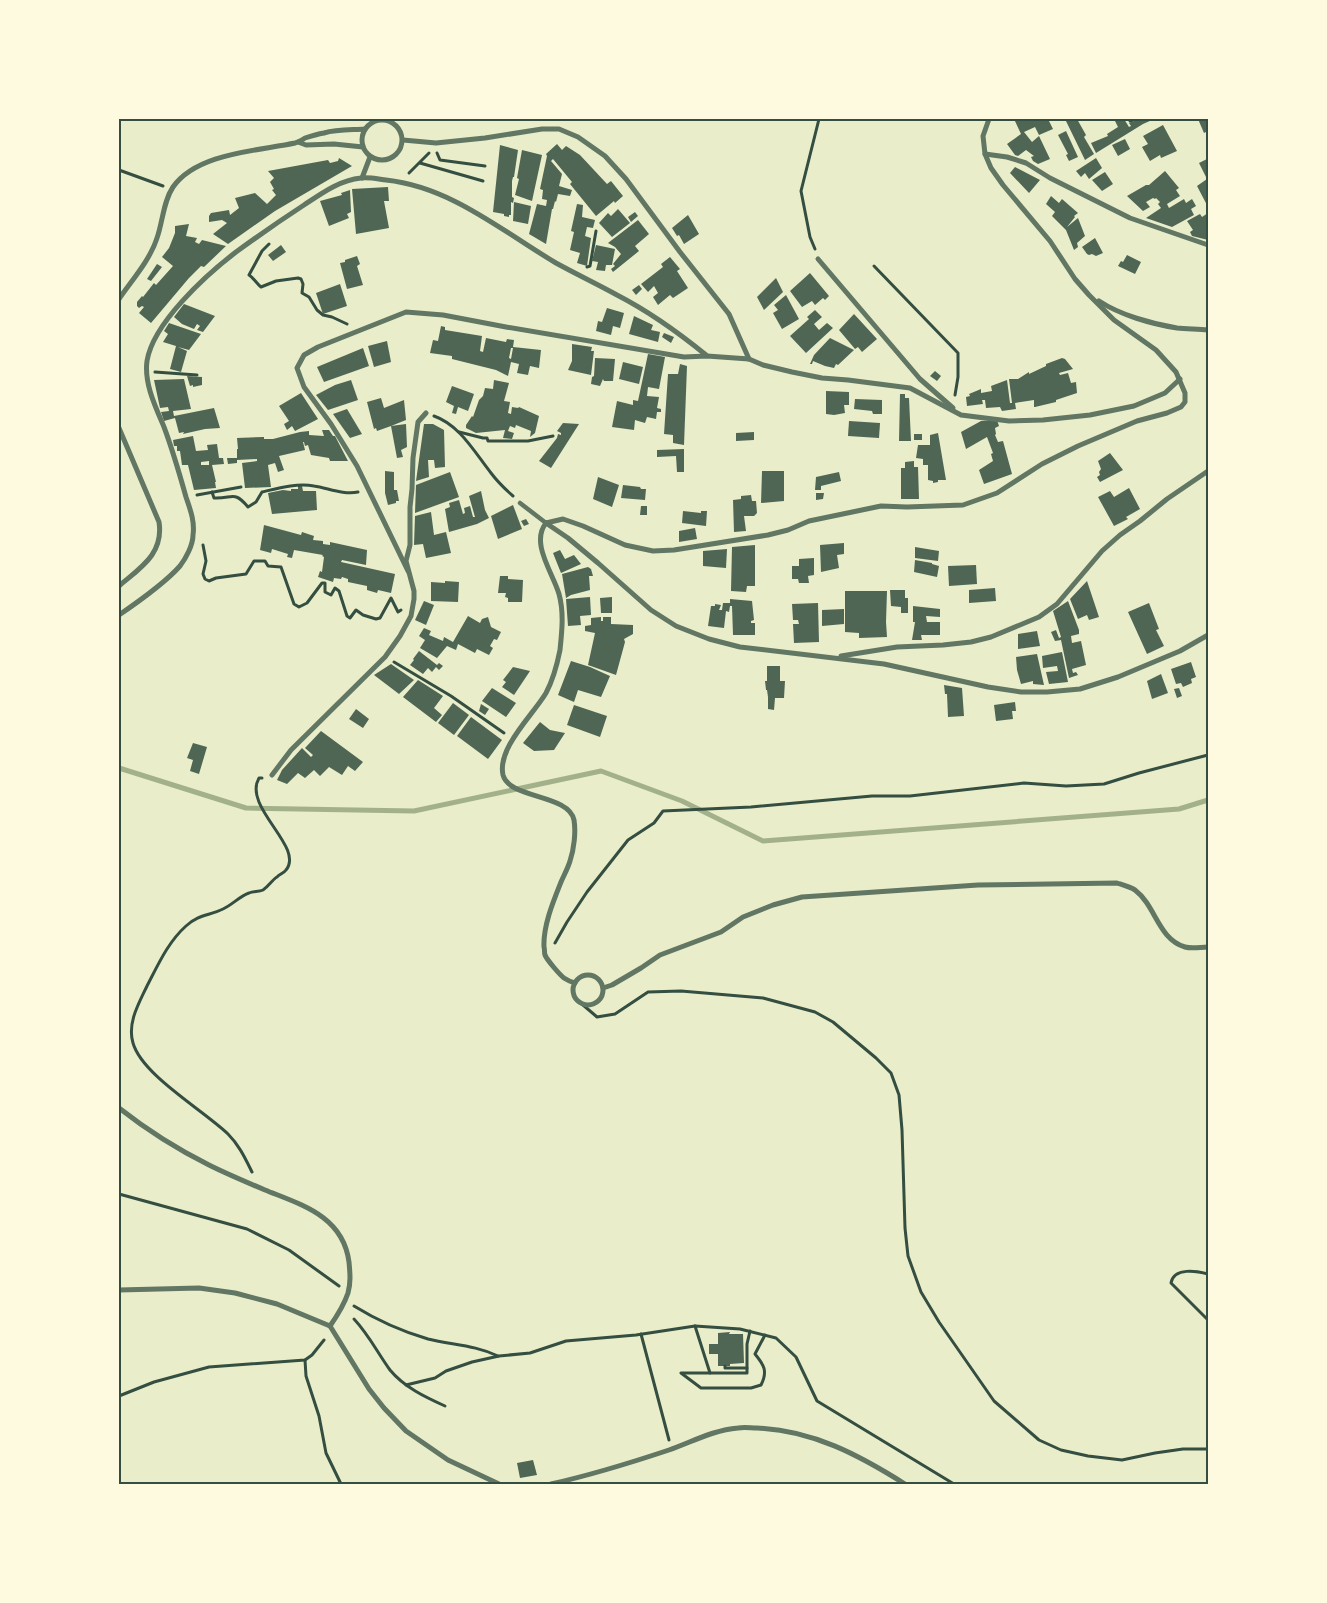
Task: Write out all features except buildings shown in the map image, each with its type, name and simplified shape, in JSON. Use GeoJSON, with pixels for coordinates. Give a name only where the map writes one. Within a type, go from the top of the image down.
{"type":"FeatureCollection","features":[{"type":"Feature","properties":{"kind":"street"},"geometry":{"type":"LineString","coordinates":[[575,983],[565,978],[545,955],[544,936],[548,920],[570,863],[573,848],[574,818],[569,810],[544,798],[512,787],[504,778],[502,766],[506,752],[513,740],[546,693],[554,676],[559,652],[562,635],[562,613],[558,592],[544,559],[541,542],[542,528],[546,522],[563,519],[626,545],[652,551],[710,545],[768,535],[788,530],[809,521],[881,506],[963,505],[997,493],[1042,464],[1078,446],[1137,422],[1167,413],[1181,407],[1185,402],[1185,393],[1176,372],[1156,350],[1114,320],[1089,295],[1050,241],[991,168],[985,154],[983,136],[988,119]]}},
{"type":"Feature","properties":{"kind":"street"},"geometry":{"type":"LineString","coordinates":[[119,299],[144,263],[157,240],[165,203],[171,189],[184,175],[200,165],[246,152],[298,142],[326,132],[365,128],[376,121],[382,120],[388,121],[399,128],[403,140],[402,147],[394,157],[382,161],[370,157],[362,147],[361,140],[365,128]]}},
{"type":"Feature","properties":{"kind":"street"},"geometry":{"type":"LineString","coordinates":[[403,140],[436,143],[542,129],[559,129],[578,137],[605,156],[626,179],[729,314],[749,359]]}},
{"type":"Feature","properties":{"kind":"street"},"geometry":{"type":"LineString","coordinates":[[298,142],[306,145],[334,144],[362,147]]}},
{"type":"Feature","properties":{"kind":"street"},"geometry":{"type":"LineString","coordinates":[[985,154],[1007,157],[1026,163],[1050,178],[1130,218],[1208,245]]}},
{"type":"Feature","properties":{"kind":"street"},"geometry":{"type":"LineString","coordinates":[[362,178],[370,157]]}},
{"type":"Feature","properties":{"kind":"street"},"geometry":{"type":"LineString","coordinates":[[119,615],[181,565],[193,537],[193,520],[176,458],[154,403],[148,382],[147,360],[154,341],[165,322],[202,281],[221,264],[264,231],[323,192],[338,185],[362,178],[416,185],[454,200],[549,258],[617,294],[686,339],[707,356]]}},
{"type":"Feature","properties":{"kind":"street"},"geometry":{"type":"LineString","coordinates":[[818,259],[920,379],[961,415]]}},
{"type":"Feature","properties":{"kind":"street"},"geometry":{"type":"LineString","coordinates":[[1089,295],[1107,307],[1127,315],[1176,328],[1208,330]]}},
{"type":"Feature","properties":{"kind":"street"},"geometry":{"type":"LineString","coordinates":[[272,775],[291,750],[385,657],[406,626],[414,599],[412,582],[408,571],[346,446],[318,404],[304,387],[297,368],[304,355],[318,347],[406,312],[427,313],[684,356],[749,359],[763,366],[822,378],[910,388],[961,415],[1009,421],[1043,420],[1090,415],[1134,406],[1165,393],[1180,379]]}},
{"type":"Feature","properties":{"kind":"street"},"geometry":{"type":"LineString","coordinates":[[408,571],[406,561],[410,545],[413,458],[418,422],[426,413]]}},
{"type":"Feature","properties":{"kind":"street"},"geometry":{"type":"LineString","coordinates":[[119,428],[159,522],[161,531],[160,540],[155,552],[119,586]]}},
{"type":"Feature","properties":{"kind":"street"},"geometry":{"type":"LineString","coordinates":[[836,657],[897,646],[971,642],[990,637],[1038,617],[1057,604],[1102,552],[1120,535],[1208,471]]}},
{"type":"Feature","properties":{"kind":"street"},"geometry":{"type":"LineString","coordinates":[[520,503],[598,563],[650,610],[676,626],[709,639],[740,647],[884,664],[988,688],[1021,692],[1047,692],[1080,689],[1118,677],[1180,651],[1208,635]]}},
{"type":"Feature","properties":{"kind":"street"},"geometry":{"type":"LineString","coordinates":[[602,988],[612,985],[660,955],[721,932],[743,917],[773,905],[802,897],[833,894],[978,885],[1117,883],[1135,890],[1172,941],[1186,948],[1208,947]]}},
{"type":"Feature","properties":{"kind":"street"},"geometry":{"type":"LineString","coordinates":[[590,976],[598,980],[602,988],[601,998],[593,1004],[583,1005],[576,1000],[573,992],[575,983],[581,977],[590,976]]}},
{"type":"Feature","properties":{"kind":"street"},"geometry":{"type":"LineString","coordinates":[[119,1108],[181,1151],[260,1188],[308,1207],[319,1214],[337,1231],[348,1251],[351,1276],[348,1293],[330,1326]]}},
{"type":"Feature","properties":{"kind":"street"},"geometry":{"type":"LineString","coordinates":[[119,1290],[199,1288],[235,1293],[277,1304],[330,1326],[369,1389],[384,1408],[406,1430],[448,1460],[499,1484]]}},
{"type":"Feature","properties":{"kind":"street"},"geometry":{"type":"LineString","coordinates":[[551,1484],[626,1464],[713,1433],[738,1428],[786,1431],[815,1438],[836,1446],[905,1484]]}},
{"type":"Feature","properties":{"kind":"path"},"geometry":{"type":"LineString","coordinates":[[818,259],[810,237],[801,191],[819,119]]}},
{"type":"Feature","properties":{"kind":"path"},"geometry":{"type":"LineString","coordinates":[[1130,121],[1136,119]]}},
{"type":"Feature","properties":{"kind":"path"},"geometry":{"type":"LineString","coordinates":[[437,150],[440,160],[485,166]]}},
{"type":"Feature","properties":{"kind":"path"},"geometry":{"type":"LineString","coordinates":[[410,173],[428,156]]}},
{"type":"Feature","properties":{"kind":"path"},"geometry":{"type":"LineString","coordinates":[[420,163],[483,181]]}},
{"type":"Feature","properties":{"kind":"path"},"geometry":{"type":"LineString","coordinates":[[119,170],[171,189]]}},
{"type":"Feature","properties":{"kind":"path"},"geometry":{"type":"LineString","coordinates":[[582,265],[590,266],[596,231]]}},
{"type":"Feature","properties":{"kind":"path"},"geometry":{"type":"LineString","coordinates":[[265,248],[249,275],[261,287],[276,281],[302,279],[302,293],[311,299],[317,310],[323,315],[332,316],[349,325],[357,332]]}},
{"type":"Feature","properties":{"kind":"path"},"geometry":{"type":"LineString","coordinates":[[874,266],[958,353],[958,377]]}},
{"type":"Feature","properties":{"kind":"path"},"geometry":{"type":"LineString","coordinates":[[147,371],[197,375]]}},
{"type":"Feature","properties":{"kind":"path"},"geometry":{"type":"LineString","coordinates":[[426,413],[454,426],[480,456],[491,473],[520,503]]}},
{"type":"Feature","properties":{"kind":"path"},"geometry":{"type":"LineString","coordinates":[[458,431],[487,438],[488,441],[528,441],[552,436]]}},
{"type":"Feature","properties":{"kind":"path"},"geometry":{"type":"LineString","coordinates":[[212,492],[214,498],[237,496],[248,507],[256,502],[262,492],[283,487],[313,486],[354,493],[359,492],[366,486]]}},
{"type":"Feature","properties":{"kind":"path"},"geometry":{"type":"LineString","coordinates":[[186,497],[241,487]]}},
{"type":"Feature","properties":{"kind":"path"},"geometry":{"type":"LineString","coordinates":[[193,537],[201,541],[203,546],[206,561],[203,574],[209,582],[216,578],[246,574],[254,561],[265,561],[268,566],[282,567],[294,604],[300,608],[307,603],[322,583],[325,583],[325,592],[331,595],[334,588],[339,591],[347,616],[350,618],[356,610],[363,615],[376,619],[380,618],[391,598],[398,612],[400,612],[407,600],[414,599]]}},
{"type":"Feature","properties":{"kind":"path"},"geometry":{"type":"LineString","coordinates":[[385,657],[452,696],[513,740]]}},
{"type":"Feature","properties":{"kind":"path"},"geometry":{"type":"LineString","coordinates":[[545,955],[587,892],[628,840],[654,823],[663,811],[751,808],[872,796],[910,796],[1024,783],[1066,786],[1104,784],[1208,755]]}},
{"type":"Feature","properties":{"kind":"path"},"geometry":{"type":"LineString","coordinates":[[260,1188],[239,1146],[229,1135],[170,1088],[146,1064],[137,1054],[131,1036],[132,1022],[136,1009],[161,958],[177,934],[194,919],[222,910],[248,893],[263,891],[286,871],[289,863],[289,854],[286,845],[274,830],[255,791],[259,778],[272,775]]}},
{"type":"Feature","properties":{"kind":"path"},"geometry":{"type":"LineString","coordinates":[[583,1005],[597,1018],[615,1014],[648,992],[681,990],[763,998],[815,1012],[833,1022],[891,1073],[899,1096],[908,1256],[921,1292],[939,1322],[994,1401],[1039,1440],[1062,1450],[1088,1456],[1122,1460],[1183,1449],[1208,1449]]}},
{"type":"Feature","properties":{"kind":"path"},"geometry":{"type":"LineString","coordinates":[[119,1194],[247,1229],[289,1250],[348,1293]]}},
{"type":"Feature","properties":{"kind":"path"},"geometry":{"type":"LineString","coordinates":[[1208,1274],[1186,1271],[1175,1275],[1171,1283],[1208,1320]]}},
{"type":"Feature","properties":{"kind":"path"},"geometry":{"type":"LineString","coordinates":[[359,1310],[428,1339],[485,1350],[499,1356]]}},
{"type":"Feature","properties":{"kind":"path"},"geometry":{"type":"LineString","coordinates":[[354,1319],[366,1332],[391,1371],[406,1385],[426,1398],[445,1406]]}},
{"type":"Feature","properties":{"kind":"path"},"geometry":{"type":"LineString","coordinates":[[406,1385],[435,1378],[446,1371],[472,1362],[499,1356],[530,1353],[566,1341],[641,1334],[695,1326],[750,1331],[776,1338],[796,1357],[817,1401],[954,1484]]}},
{"type":"Feature","properties":{"kind":"path"},"geometry":{"type":"LineString","coordinates":[[695,1326],[710,1373]]}},
{"type":"Feature","properties":{"kind":"path"},"geometry":{"type":"LineString","coordinates":[[750,1331],[747,1344],[747,1373],[681,1373],[701,1388],[751,1388],[761,1385],[766,1376],[763,1364],[754,1354],[765,1335]]}},
{"type":"Feature","properties":{"kind":"path"},"geometry":{"type":"LineString","coordinates":[[641,1334],[671,1449]]}},
{"type":"Feature","properties":{"kind":"path"},"geometry":{"type":"LineString","coordinates":[[119,1396],[154,1382],[209,1367],[305,1360],[312,1355],[324,1340]]}},
{"type":"Feature","properties":{"kind":"path"},"geometry":{"type":"LineString","coordinates":[[305,1360],[306,1376],[319,1416],[326,1453],[341,1484]]}},
{"type":"Feature","properties":{"kind":"path"},"geometry":{"type":"LineString","coordinates":[[725,1366],[725,1368],[747,1368]]}},
{"type":"Feature","properties":{"kind":"waterway"},"geometry":{"type":"LineString","coordinates":[[119,768],[246,808],[414,811],[601,771],[682,801],[763,841],[1179,809],[1208,800]]}}]}
